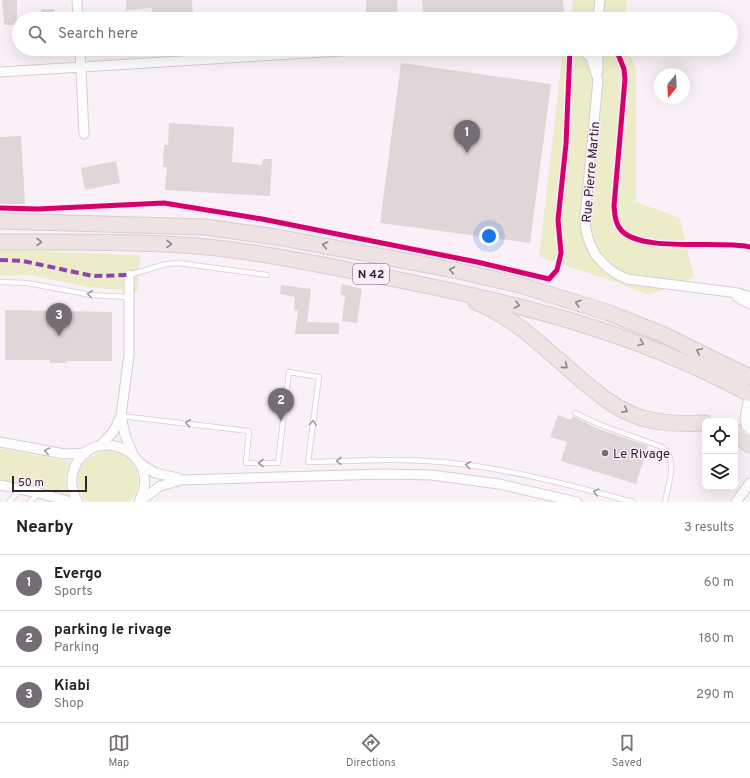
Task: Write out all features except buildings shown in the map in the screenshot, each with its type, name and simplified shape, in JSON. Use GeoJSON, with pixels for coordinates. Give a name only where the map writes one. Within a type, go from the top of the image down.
{"type":"FeatureCollection","features":[{"type":"Feature","properties":{"kind":"highway","name":"N 42"},"geometry":{"type":"LineString","coordinates":[[0,221],[205,227],[277,237],[454,270],[520,285],[609,313],[662,334],[730,375],[750,394]]}},
{"type":"Feature","properties":{"kind":"highway","name":"N 42"},"geometry":{"type":"LineString","coordinates":[[0,242],[185,245],[276,257],[420,284],[520,306],[602,329],[681,360],[730,375],[750,378]]}},
{"type":"Feature","properties":{"kind":"highway"},"geometry":{"type":"LineString","coordinates":[[420,284],[471,300],[507,318],[601,396],[622,410],[654,421],[702,423]]}},
{"type":"Feature","properties":{"kind":"highway"},"geometry":{"type":"LineString","coordinates":[[738,435],[750,445]]}},
{"type":"Feature","properties":{"kind":"street"},"geometry":{"type":"LineString","coordinates":[[77,0],[78,12]]}},
{"type":"Feature","properties":{"kind":"street"},"geometry":{"type":"LineString","coordinates":[[599,12],[600,0]]}},
{"type":"Feature","properties":{"kind":"street"},"geometry":{"type":"LineString","coordinates":[[80,56],[84,134]]}},
{"type":"Feature","properties":{"kind":"street"},"geometry":{"type":"LineString","coordinates":[[0,72],[259,56]]}},
{"type":"Feature","properties":{"kind":"street","name":"Rue Pierre Martin"},"geometry":{"type":"LineString","coordinates":[[589,56],[597,77],[585,217],[587,237],[596,256],[611,271],[627,279],[750,297]]}},
{"type":"Feature","properties":{"kind":"street"},"geometry":{"type":"LineString","coordinates":[[597,77],[598,56]]}},
{"type":"Feature","properties":{"kind":"street"},"geometry":{"type":"LineString","coordinates":[[129,275],[128,366],[121,416],[125,435],[133,455]]}},
{"type":"Feature","properties":{"kind":"street","name":"Rue Pierre Martin"},"geometry":{"type":"LineString","coordinates":[[724,292],[750,304]]}},
{"type":"Feature","properties":{"kind":"street"},"geometry":{"type":"LineString","coordinates":[[750,397],[746,419],[750,440]]}},
{"type":"Feature","properties":{"kind":"street"},"geometry":{"type":"LineString","coordinates":[[78,502],[73,491],[72,477],[77,463],[86,453],[100,446],[112,432],[121,416]]}},
{"type":"Feature","properties":{"kind":"street"},"geometry":{"type":"LineString","coordinates":[[0,442],[64,454],[86,453]]}},
{"type":"Feature","properties":{"kind":"street"},"geometry":{"type":"LineString","coordinates":[[100,446],[118,446],[133,455],[141,464],[164,476],[191,479]]}},
{"type":"Feature","properties":{"kind":"street"},"geometry":{"type":"LineString","coordinates":[[139,502],[144,491],[145,482],[141,464]]}},
{"type":"Feature","properties":{"kind":"street"},"geometry":{"type":"LineString","coordinates":[[139,502],[160,486],[172,482],[191,479],[385,474],[432,475],[499,484],[577,502]]}},
{"type":"Feature","properties":{"kind":"street"},"geometry":{"type":"LineString","coordinates":[[736,502],[750,483]]}},
{"type":"Feature","properties":{"kind":"street"},"geometry":{"type":"LineString","coordinates":[[0,485],[28,490],[71,502]]}},
{"type":"Feature","properties":{"kind":"lane"},"geometry":{"type":"LineString","coordinates":[[129,275],[166,264],[178,263],[267,275]]}},
{"type":"Feature","properties":{"kind":"lane"},"geometry":{"type":"LineString","coordinates":[[0,282],[27,283],[91,295],[129,297]]}},
{"type":"Feature","properties":{"kind":"lane"},"geometry":{"type":"LineString","coordinates":[[121,416],[249,431],[246,463],[278,463],[289,372],[319,377],[308,462],[413,460],[471,466],[554,481],[633,502]]}},
{"type":"Feature","properties":{"kind":"lane"},"geometry":{"type":"LineString","coordinates":[[575,413],[601,425],[662,447],[668,451],[672,461],[665,502]]}},
{"type":"Feature","properties":{"kind":"lane"},"geometry":{"type":"LineString","coordinates":[[9,502],[17,493],[28,490]]}},
{"type":"Feature","properties":{"kind":"lane"},"geometry":{"type":"LineString","coordinates":[[30,502],[39,493]]}},
{"type":"Feature","properties":{"kind":"green space"},"geometry":{"type":"Polygon","coordinates":[[[573,0],[627,0],[626,12],[571,12],[573,0]]]}},
{"type":"Feature","properties":{"kind":"green space"},"geometry":{"type":"Polygon","coordinates":[[[562,56],[631,56],[636,70],[636,202],[680,218],[694,277],[649,295],[613,281],[539,257],[562,56]]]}},
{"type":"Feature","properties":{"kind":"green space"},"geometry":{"type":"Polygon","coordinates":[[[0,250],[140,255],[138,292],[87,287],[30,275],[0,276],[0,250]]]}},
{"type":"Feature","properties":{"kind":"green space"},"geometry":{"type":"Polygon","coordinates":[[[0,448],[70,462],[65,478],[67,494],[0,480],[0,448]]]}},
{"type":"Feature","properties":{"kind":"green space"},"geometry":{"type":"Polygon","coordinates":[[[108,451],[125,457],[136,469],[138,484],[135,493],[130,502],[86,502],[81,493],[79,484],[78,476],[80,469],[90,457],[98,453],[108,451]]]}},
{"type":"Feature","properties":{"kind":"marked path"},"geometry":{"type":"LineString","coordinates":[[0,260],[23,261],[93,276],[129,275]]}},
{"type":"Feature","properties":{"kind":"cycle path"},"geometry":{"type":"LineString","coordinates":[[0,208],[38,209],[164,203],[262,219],[477,262],[549,279],[557,270],[561,253],[558,220],[566,144],[570,56]]}},
{"type":"Feature","properties":{"kind":"cycle path"},"geometry":{"type":"LineString","coordinates":[[619,56],[624,69],[625,79],[614,206],[616,219],[621,230],[631,237],[662,244],[736,245],[750,247]]}},
{"type":"Feature","properties":{"kind":"place","name":"Evergo"},"geometry":{"type":"Point","coordinates":[467,153]}},
{"type":"Feature","properties":{"kind":"place","name":"Kiabi"},"geometry":{"type":"Point","coordinates":[59,336]}},
{"type":"Feature","properties":{"kind":"place","name":"parking le rivage"},"geometry":{"type":"Point","coordinates":[281,421]}},
{"type":"Feature","properties":{"kind":"place","name":"Le Rivage"},"geometry":{"type":"Point","coordinates":[605,453]}}]}
